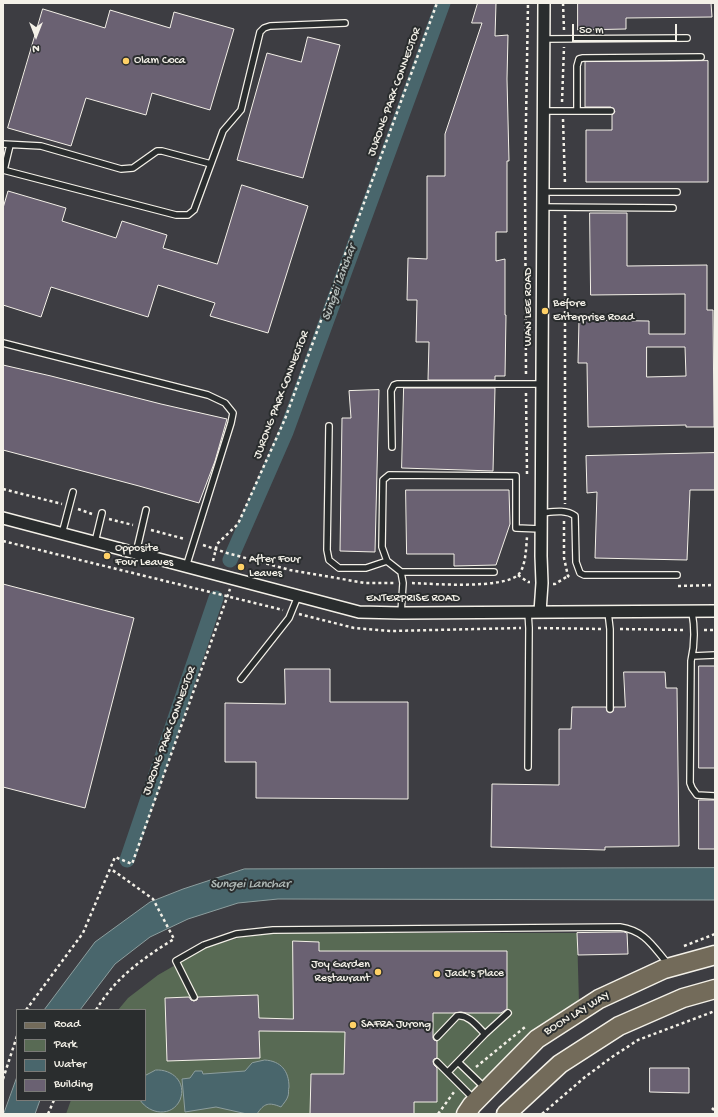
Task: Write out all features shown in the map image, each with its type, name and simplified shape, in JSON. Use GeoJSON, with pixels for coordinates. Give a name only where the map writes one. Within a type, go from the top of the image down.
{"type":"FeatureCollection","features":[{"type":"Feature","properties":{"kind":"main road","name":"BOON LAY WAY"},"geometry":{"type":"LineString","coordinates":[[476,1101],[537,1038],[599,998],[664,969],[715,955]]}},
{"type":"Feature","properties":{"kind":"main road"},"geometry":{"type":"LineString","coordinates":[[506,1114],[560,1064],[619,1026],[682,998],[715,989]]}},
{"type":"Feature","properties":{"kind":"street","name":"WAN LEE ROAD"},"geometry":{"type":"LineString","coordinates":[[540,612],[542,583],[541,513],[544,3]]}},
{"type":"Feature","properties":{"kind":"street","name":"ENTERPRISE ROAD"},"geometry":{"type":"LineString","coordinates":[[3,518],[359,612],[715,612]]}},
{"type":"Feature","properties":{"kind":"lane"},"geometry":{"type":"LineString","coordinates":[[10,145],[4,170],[176,215],[183,215],[192,212],[223,132],[241,110],[260,32],[264,28],[270,26],[345,23]]}},
{"type":"Feature","properties":{"kind":"lane"},"geometry":{"type":"LineString","coordinates":[[544,39],[687,38]]}},
{"type":"Feature","properties":{"kind":"lane"},"geometry":{"type":"LineString","coordinates":[[577,111],[576,66],[579,59],[701,57]]}},
{"type":"Feature","properties":{"kind":"lane"},"geometry":{"type":"LineString","coordinates":[[543,111],[611,111]]}},
{"type":"Feature","properties":{"kind":"lane"},"geometry":{"type":"LineString","coordinates":[[3,144],[41,146],[121,169],[133,168],[157,151],[211,164]]}},
{"type":"Feature","properties":{"kind":"lane"},"geometry":{"type":"LineString","coordinates":[[543,192],[677,192]]}},
{"type":"Feature","properties":{"kind":"lane"},"geometry":{"type":"LineString","coordinates":[[543,207],[673,208]]}},
{"type":"Feature","properties":{"kind":"lane"},"geometry":{"type":"LineString","coordinates":[[3,343],[208,395],[225,403],[233,413],[231,423],[186,567]]}},
{"type":"Feature","properties":{"kind":"lane"},"geometry":{"type":"LineString","coordinates":[[392,447],[391,391],[397,384],[542,384]]}},
{"type":"Feature","properties":{"kind":"lane"},"geometry":{"type":"LineString","coordinates":[[329,426],[327,550],[329,560],[339,568],[366,568],[387,561]]}},
{"type":"Feature","properties":{"kind":"lane"},"geometry":{"type":"LineString","coordinates":[[494,572],[401,572],[387,561],[382,547],[383,480],[389,475],[516,476],[516,528],[541,529]]}},
{"type":"Feature","properties":{"kind":"lane"},"geometry":{"type":"LineString","coordinates":[[62,534],[73,492]]}},
{"type":"Feature","properties":{"kind":"lane"},"geometry":{"type":"LineString","coordinates":[[136,553],[146,510]]}},
{"type":"Feature","properties":{"kind":"lane"},"geometry":{"type":"LineString","coordinates":[[541,513],[565,512],[575,516],[576,562],[580,573],[590,576],[677,575]]}},
{"type":"Feature","properties":{"kind":"lane"},"geometry":{"type":"LineString","coordinates":[[94,542],[102,515]]}},
{"type":"Feature","properties":{"kind":"lane"},"geometry":{"type":"LineString","coordinates":[[401,572],[403,583],[401,613]]}},
{"type":"Feature","properties":{"kind":"lane"},"geometry":{"type":"LineString","coordinates":[[241,679],[289,618],[298,596]]}},
{"type":"Feature","properties":{"kind":"lane"},"geometry":{"type":"LineString","coordinates":[[528,612],[528,767]]}},
{"type":"Feature","properties":{"kind":"lane"},"geometry":{"type":"LineString","coordinates":[[608,612],[610,629],[610,709]]}},
{"type":"Feature","properties":{"kind":"lane"},"geometry":{"type":"LineString","coordinates":[[692,612],[695,630],[693,656],[691,661],[690,783],[697,795],[715,796]]}},
{"type":"Feature","properties":{"kind":"lane"},"geometry":{"type":"LineString","coordinates":[[693,656],[715,655]]}},
{"type":"Feature","properties":{"kind":"lane"},"geometry":{"type":"LineString","coordinates":[[194,997],[176,961],[204,945],[236,934],[273,930],[620,927],[637,931],[644,936],[671,967]]}},
{"type":"Feature","properties":{"kind":"lane"},"geometry":{"type":"LineString","coordinates":[[448,1072],[508,1013]]}},
{"type":"Feature","properties":{"kind":"lane"},"geometry":{"type":"LineString","coordinates":[[438,1037],[457,1016],[466,1016],[485,1034]]}},
{"type":"Feature","properties":{"kind":"lane"},"geometry":{"type":"LineString","coordinates":[[438,1062],[476,1101]]}},
{"type":"Feature","properties":{"kind":"lane"},"geometry":{"type":"LineString","coordinates":[[458,1062],[476,1101]]}},
{"type":"Feature","properties":{"kind":"path","name":"JURONG PARK CONNECTOR"},"geometry":{"type":"LineString","coordinates":[[213,561],[217,544],[238,524],[285,419],[437,3]]}},
{"type":"Feature","properties":{"kind":"path"},"geometry":{"type":"LineString","coordinates":[[563,3],[564,39],[562,111],[566,192]]}},
{"type":"Feature","properties":{"kind":"path"},"geometry":{"type":"LineString","coordinates":[[565,207],[564,558],[568,576]]}},
{"type":"Feature","properties":{"kind":"path"},"geometry":{"type":"LineString","coordinates":[[3,490],[102,515],[261,562]]}},
{"type":"Feature","properties":{"kind":"path","name":"JURONG PARK CONNECTOR"},"geometry":{"type":"LineString","coordinates":[[3,541],[156,580],[228,596],[132,864],[115,857],[83,933],[27,1009]]}},
{"type":"Feature","properties":{"kind":"path"},"geometry":{"type":"LineString","coordinates":[[97,1009],[112,987],[128,971],[143,958],[174,939],[153,899],[111,869]]}},
{"type":"Feature","properties":{"kind":"path"},"geometry":{"type":"LineString","coordinates":[[542,1114],[585,1077],[638,1040],[715,1011]]}},
{"type":"Feature","properties":{"kind":"path"},"geometry":{"type":"LineString","coordinates":[[3,1079],[16,1039]]}},
{"type":"Feature","properties":{"kind":"path"},"geometry":{"type":"LineString","coordinates":[[48,1114],[54,1101]]}},
{"type":"Feature","properties":{"kind":"path"},"geometry":{"type":"LineString","coordinates":[[712,1108],[715,1111]]}},
{"type":"Feature","properties":{"kind":"green space"},"geometry":{"type":"Polygon","coordinates":[[[274,933],[577,933],[579,1003],[466,1099],[456,1114],[66,1114],[71,1101],[146,1101],[146,1009],[119,1009],[128,998],[158,975],[205,948],[238,938],[274,933]]]}},
{"type":"Feature","properties":{"kind":"water","name":"Sungei Lanchar"},"geometry":{"type":"Polygon","coordinates":[[[715,868],[715,900],[278,899],[238,903],[188,919],[150,937],[115,964],[81,1009],[45,1009],[95,942],[150,902],[183,889],[244,869],[715,868]]]}},
{"type":"Feature","properties":{"kind":"water"},"geometry":{"type":"Polygon","coordinates":[[[265,1060],[276,1062],[283,1068],[288,1076],[288,1095],[281,1107],[273,1104],[267,1104],[257,1114],[247,1114],[216,1107],[185,1112],[182,1079],[190,1078],[195,1071],[202,1071],[203,1074],[245,1071],[252,1063],[265,1060]]]}},
{"type":"Feature","properties":{"kind":"water"},"geometry":{"type":"Polygon","coordinates":[[[156,1070],[162,1070],[177,1078],[180,1082],[182,1094],[180,1100],[172,1109],[161,1112],[155,1111],[149,1109],[141,1101],[146,1101],[146,1075],[156,1070]]]}},
{"type":"Feature","properties":{"kind":"water"},"geometry":{"type":"Polygon","coordinates":[[[16,1080],[16,1101],[40,1101],[35,1114],[4,1114],[16,1080]]]}},
{"type":"Feature","properties":{"kind":"building"},"geometry":{"type":"Polygon","coordinates":[[[478,3],[496,3],[495,36],[508,35],[507,79],[509,161],[507,161],[507,232],[496,232],[496,261],[505,259],[505,376],[495,376],[495,380],[428,380],[429,342],[416,342],[417,300],[407,300],[408,258],[427,259],[427,176],[445,176],[445,134],[482,23],[472,23],[478,3]]]}},
{"type":"Feature","properties":{"kind":"building"},"geometry":{"type":"Polygon","coordinates":[[[578,3],[711,3],[712,17],[626,18],[626,29],[578,30],[578,3]]]}},
{"type":"Feature","properties":{"kind":"building","name":"Olam Coca"},"geometry":{"type":"Polygon","coordinates":[[[43,9],[105,28],[110,10],[170,28],[174,12],[234,29],[210,110],[152,93],[146,115],[86,98],[71,146],[8,128],[43,9]]]}},
{"type":"Feature","properties":{"kind":"building"},"geometry":{"type":"Polygon","coordinates":[[[308,37],[340,45],[303,178],[237,160],[267,53],[301,62],[308,37]]]}},
{"type":"Feature","properties":{"kind":"building"},"geometry":{"type":"Polygon","coordinates":[[[708,61],[708,182],[586,182],[586,130],[612,130],[612,115],[615,111],[611,107],[585,107],[585,62],[708,61]]]}},
{"type":"Feature","properties":{"kind":"building"},"geometry":{"type":"Polygon","coordinates":[[[242,185],[308,206],[268,333],[210,316],[215,303],[158,285],[148,317],[51,287],[41,317],[3,305],[3,208],[8,191],[66,208],[62,221],[116,238],[122,221],[167,235],[163,248],[217,264],[242,185]]]}},
{"type":"Feature","properties":{"kind":"building"},"geometry":{"type":"Polygon","coordinates":[[[590,213],[627,213],[627,266],[707,265],[707,310],[713,310],[714,427],[686,427],[686,425],[588,427],[587,363],[578,363],[579,320],[649,321],[649,334],[685,334],[685,294],[591,295],[590,213]],[[647,347],[647,377],[686,376],[685,347],[647,347]]]}},
{"type":"Feature","properties":{"kind":"building"},"geometry":{"type":"Polygon","coordinates":[[[3,365],[227,419],[215,461],[199,503],[3,450],[3,365]]]}},
{"type":"Feature","properties":{"kind":"building"},"geometry":{"type":"Polygon","coordinates":[[[404,388],[495,388],[493,471],[402,468],[404,388]]]}},
{"type":"Feature","properties":{"kind":"building"},"geometry":{"type":"Polygon","coordinates":[[[379,390],[375,552],[340,551],[342,418],[351,418],[349,391],[379,390]]]}},
{"type":"Feature","properties":{"kind":"building"},"geometry":{"type":"Polygon","coordinates":[[[715,453],[715,490],[690,490],[687,560],[595,558],[597,492],[587,493],[586,456],[715,453]]]}},
{"type":"Feature","properties":{"kind":"building"},"geometry":{"type":"Polygon","coordinates":[[[406,490],[509,490],[510,524],[496,565],[454,566],[454,554],[407,554],[406,490]]]}},
{"type":"Feature","properties":{"kind":"building"},"geometry":{"type":"Polygon","coordinates":[[[3,584],[134,618],[85,808],[3,787],[3,584]]]}},
{"type":"Feature","properties":{"kind":"building"},"geometry":{"type":"Polygon","coordinates":[[[699,666],[715,666],[715,768],[699,768],[699,666]]]}},
{"type":"Feature","properties":{"kind":"building"},"geometry":{"type":"Polygon","coordinates":[[[285,669],[330,669],[330,702],[408,702],[408,799],[256,798],[256,762],[225,762],[225,703],[285,704],[285,669]]]}},
{"type":"Feature","properties":{"kind":"building"},"geometry":{"type":"Polygon","coordinates":[[[624,672],[665,672],[666,688],[677,688],[679,846],[605,847],[605,850],[491,847],[492,784],[559,785],[559,729],[571,729],[572,707],[606,707],[607,711],[610,713],[613,711],[614,707],[625,707],[624,672]]]}},
{"type":"Feature","properties":{"kind":"building"},"geometry":{"type":"Polygon","coordinates":[[[699,800],[715,800],[715,849],[699,849],[699,800]]]}},
{"type":"Feature","properties":{"kind":"building"},"geometry":{"type":"Polygon","coordinates":[[[577,933],[627,933],[628,954],[578,955],[577,933]]]}},
{"type":"Feature","properties":{"kind":"building","name":"SAFRA Jurong"},"geometry":{"type":"Polygon","coordinates":[[[293,941],[319,942],[319,951],[507,951],[507,1009],[501,1013],[433,1013],[433,1038],[437,1041],[437,1058],[433,1061],[437,1068],[437,1102],[414,1102],[414,1114],[310,1114],[311,1074],[344,1074],[345,1032],[259,1031],[260,1058],[167,1061],[165,998],[189,997],[194,1001],[197,1000],[198,997],[258,995],[259,1018],[293,1019],[293,941]]]}},
{"type":"Feature","properties":{"kind":"building"},"geometry":{"type":"Polygon","coordinates":[[[650,1068],[689,1068],[689,1093],[650,1092],[650,1068]]]}},
{"type":"Feature","properties":{"kind":"waterway","name":"Sungei Lanchar"},"geometry":{"type":"LineString","coordinates":[[230,560],[286,432],[443,3]]}},
{"type":"Feature","properties":{"kind":"waterway","name":"Sungei Lanchar"},"geometry":{"type":"LineString","coordinates":[[127,860],[216,598]]}},
{"type":"Feature","properties":{"kind":"place","name":"Olam Coca"},"geometry":{"type":"Point","coordinates":[126,61]}},
{"type":"Feature","properties":{"kind":"place","name":"Before Enterprise Road"},"geometry":{"type":"Point","coordinates":[545,311]}},
{"type":"Feature","properties":{"kind":"place","name":"Opposite Four Leaves"},"geometry":{"type":"Point","coordinates":[107,556]}},
{"type":"Feature","properties":{"kind":"place","name":"After Four Leaves"},"geometry":{"type":"Point","coordinates":[241,567]}},
{"type":"Feature","properties":{"kind":"place","name":"Joy Garden Restaurant"},"geometry":{"type":"Point","coordinates":[378,972]}},
{"type":"Feature","properties":{"kind":"place","name":"Jack's Place"},"geometry":{"type":"Point","coordinates":[437,974]}},
{"type":"Feature","properties":{"kind":"place","name":"SAFRA Jurong"},"geometry":{"type":"Point","coordinates":[353,1025]}}]}
